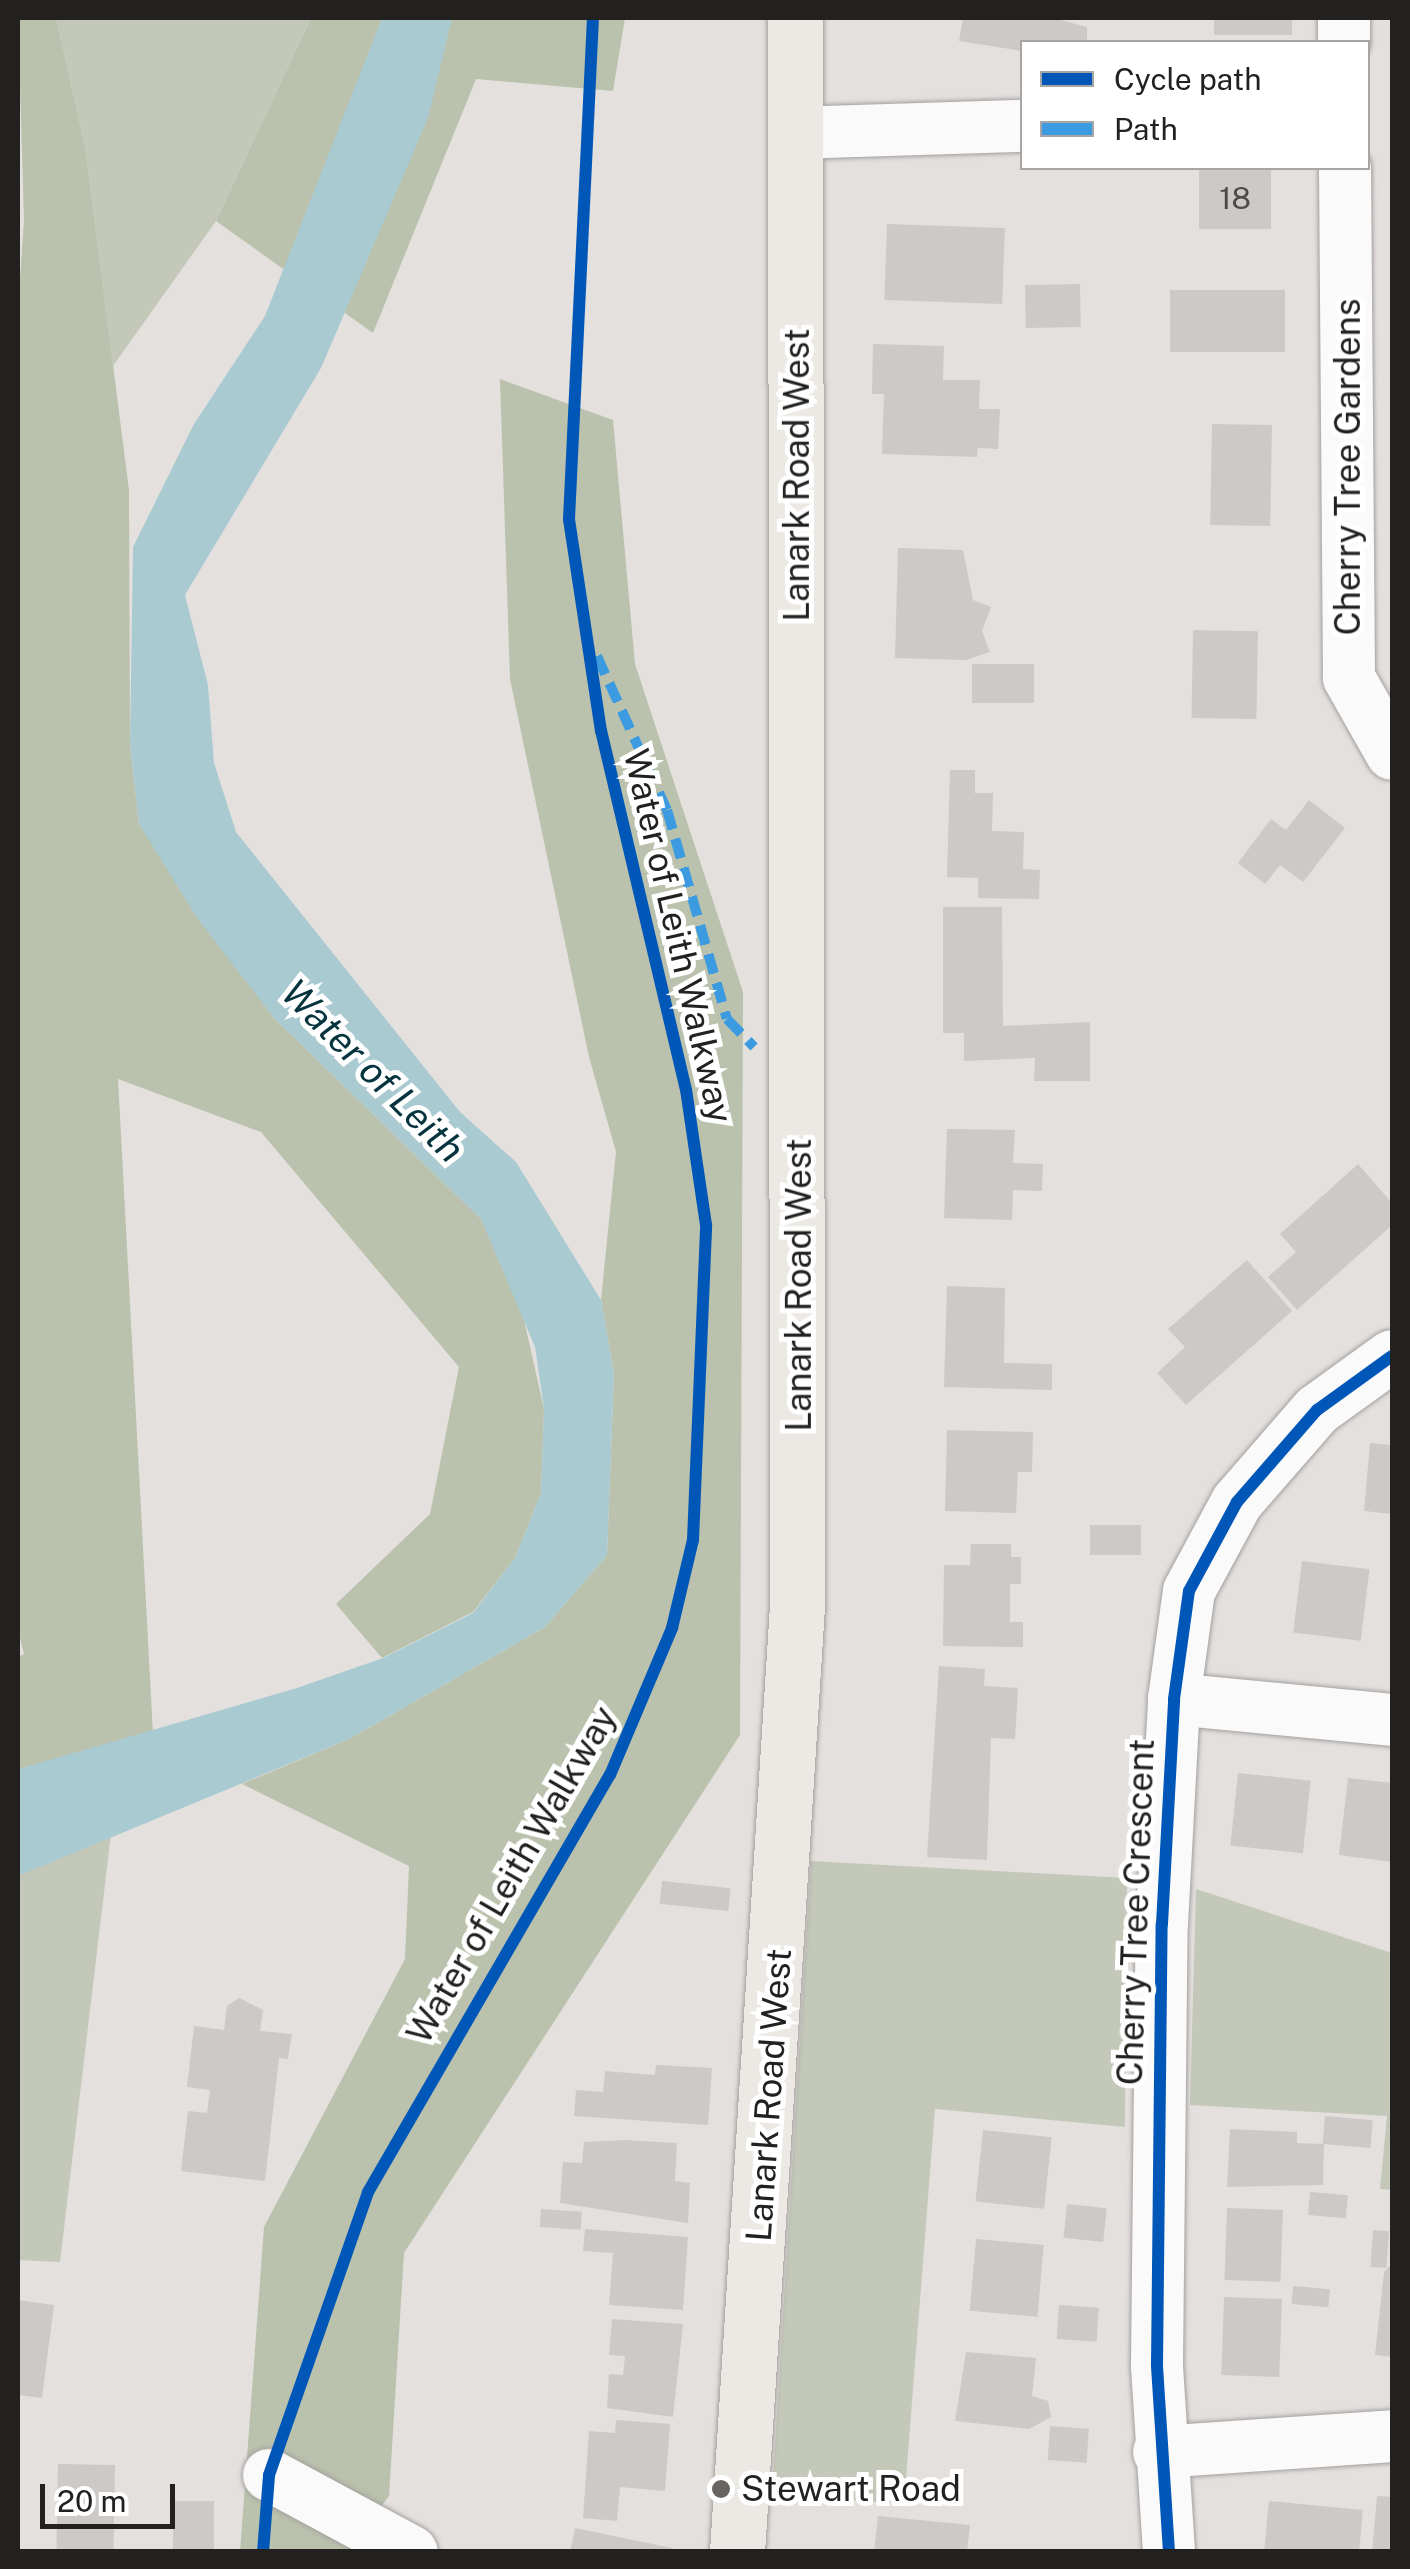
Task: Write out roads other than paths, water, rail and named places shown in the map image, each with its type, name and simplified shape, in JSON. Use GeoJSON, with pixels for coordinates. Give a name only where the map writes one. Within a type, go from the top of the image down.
{"type":"FeatureCollection","features":[{"type":"Feature","properties":{"kind":"main road","name":"Lanark Road West"},"geometry":{"type":"LineString","coordinates":[[738,2552],[798,1605],[795,18]]}},
{"type":"Feature","properties":{"kind":"street"},"geometry":{"type":"LineString","coordinates":[[794,134],[1020,126]]}},
{"type":"Feature","properties":{"kind":"street","name":"Cherry Tree Gardens"},"geometry":{"type":"LineString","coordinates":[[1345,170],[1349,678],[1392,754]]}},
{"type":"Feature","properties":{"kind":"street","name":"Cherry Tree Crescent"},"geometry":{"type":"LineString","coordinates":[[1169,2552],[1159,2452],[1162,1924],[1174,1699],[1190,1592],[1237,1502],[1317,1410],[1392,1356]]}},
{"type":"Feature","properties":{"kind":"street"},"geometry":{"type":"LineString","coordinates":[[1174,1699],[1392,1720]]}},
{"type":"Feature","properties":{"kind":"street"},"geometry":{"type":"LineString","coordinates":[[1159,2452],[1392,2436]]}},
{"type":"Feature","properties":{"kind":"street"},"geometry":{"type":"LineString","coordinates":[[270,2475],[412,2552]]}},
{"type":"Feature","properties":{"kind":"water","name":"Water of Leith"},"geometry":{"type":"Polygon","coordinates":[[[382,18],[452,18],[428,118],[321,368],[185,595],[208,685],[214,763],[236,832],[460,1112],[516,1162],[601,1300],[614,1374],[607,1555],[545,1627],[349,1739],[18,1876],[18,1769],[297,1688],[383,1658],[473,1613],[515,1558],[541,1493],[544,1409],[535,1347],[481,1219],[274,1018],[197,918],[139,824],[130,743],[133,547],[194,424],[265,316],[382,18]]]}},
{"type":"Feature","properties":{"kind":"place","name":"Stewart Road"},"geometry":{"type":"Point","coordinates":[721,2489]}}]}
